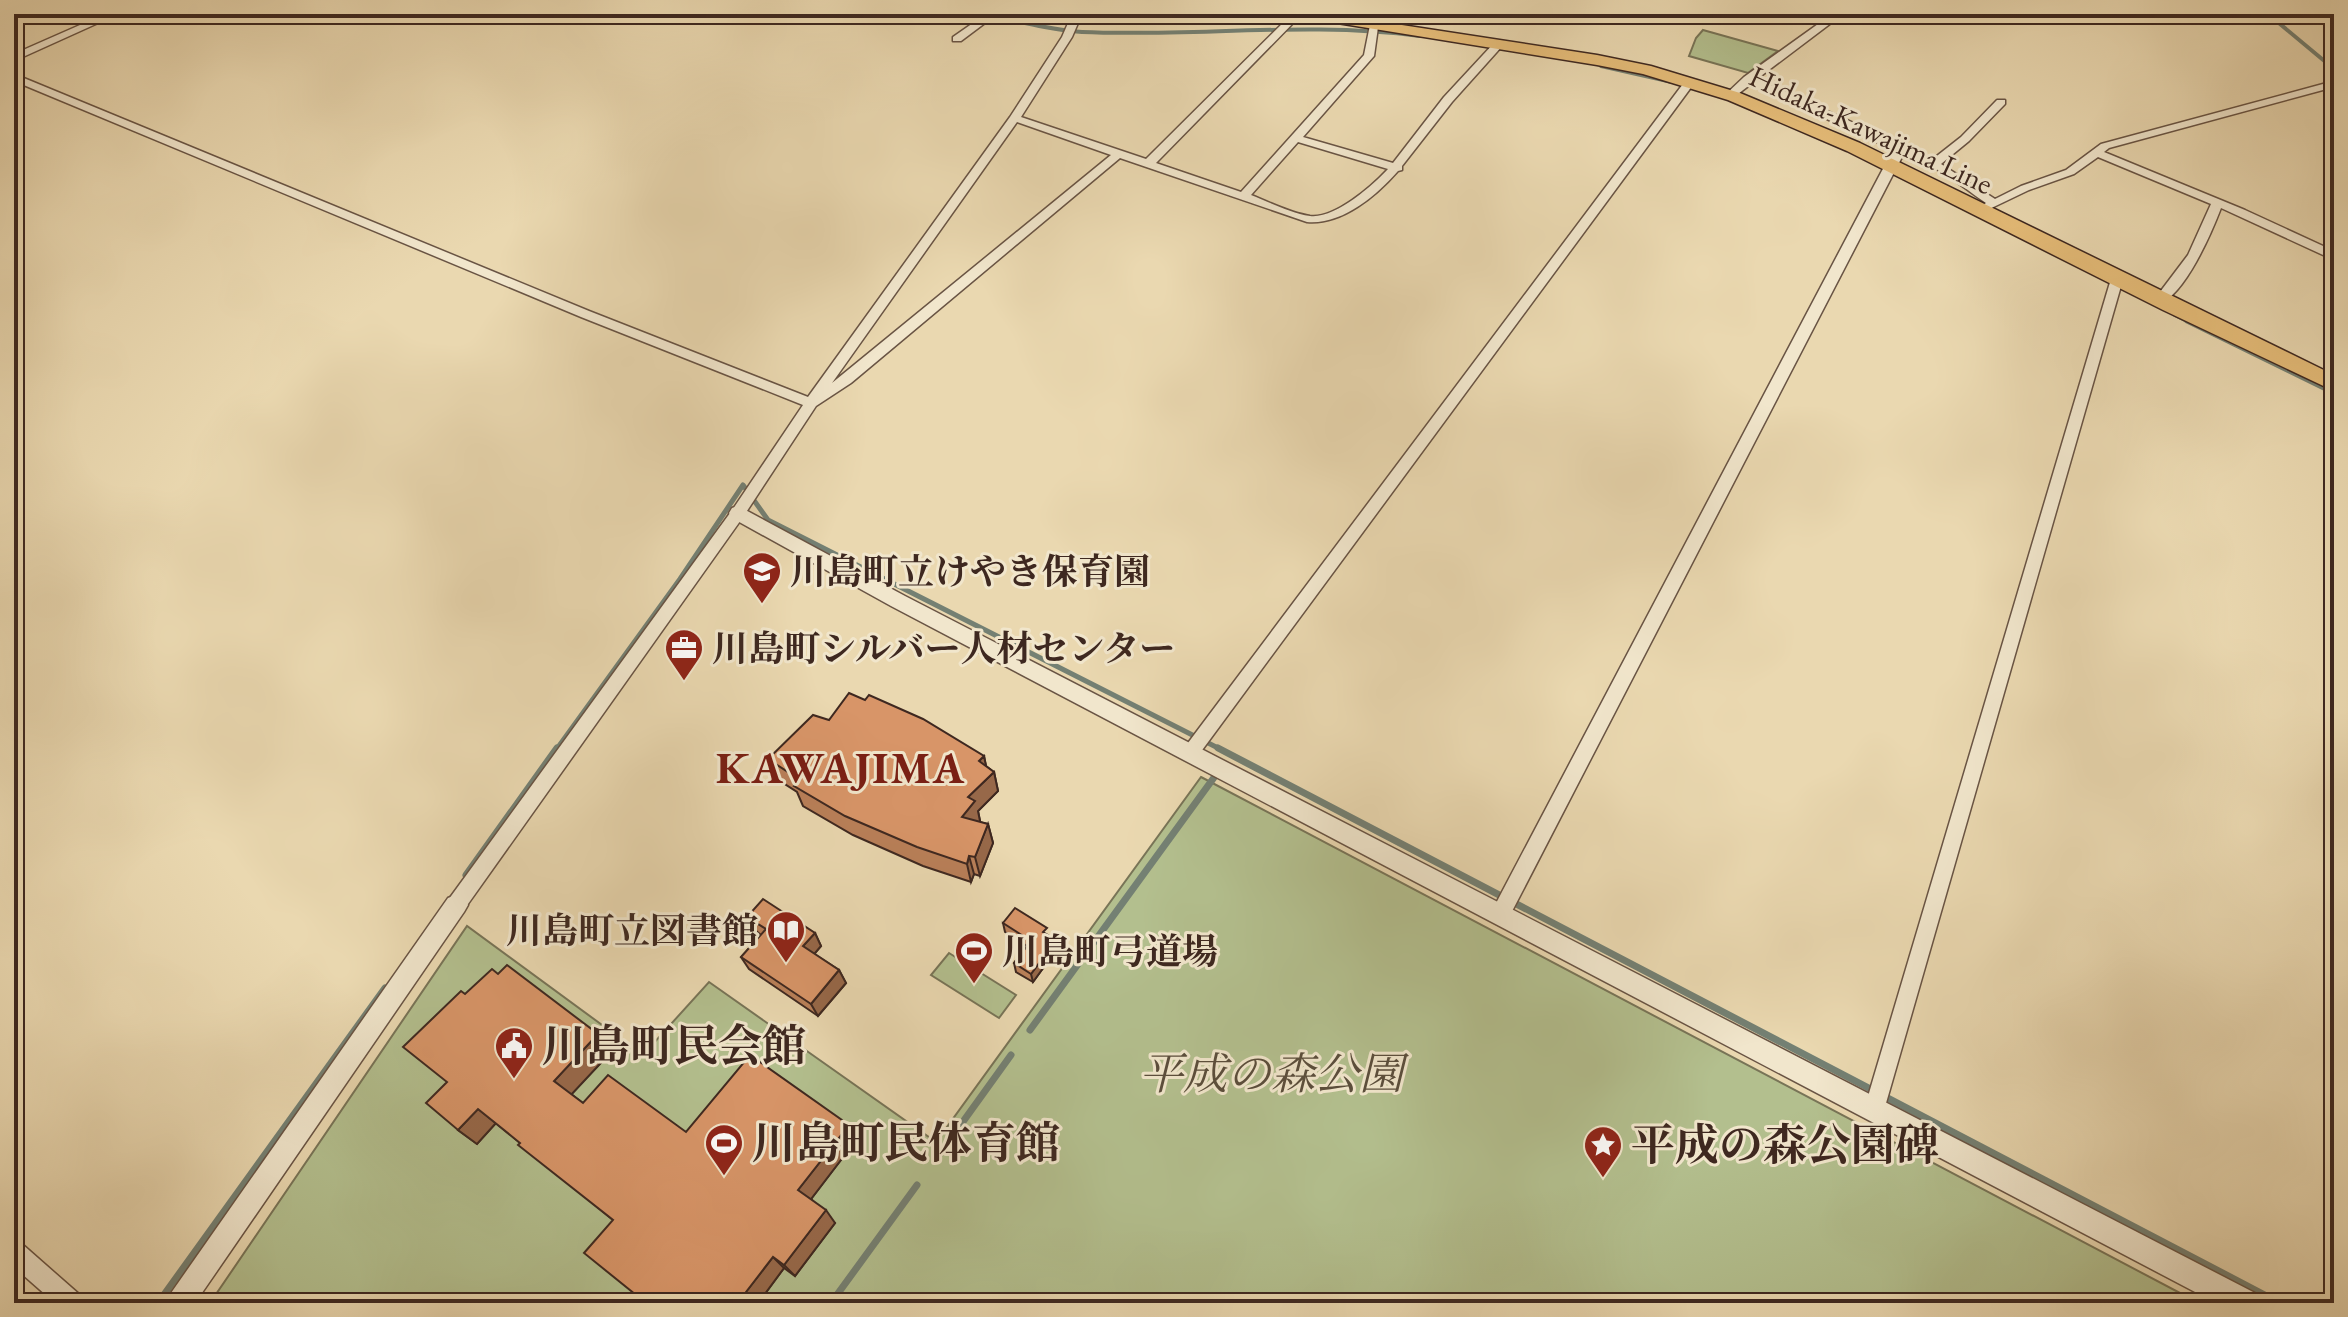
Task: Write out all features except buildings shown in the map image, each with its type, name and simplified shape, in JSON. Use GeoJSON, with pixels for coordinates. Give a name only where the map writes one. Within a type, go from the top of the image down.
{"type":"FeatureCollection","features":[{"type":"Feature","properties":{"kind":"main road","name":"Hidaka-Kawajima Line"},"geometry":{"type":"LineString","coordinates":[[1306,14],[1373,27],[1577,55],[1690,82],[1804,116],[1898,159],[2117,279],[2334,384]]}},
{"type":"Feature","properties":{"kind":"street"},"geometry":{"type":"LineString","coordinates":[[14,58],[113,14]]}},
{"type":"Feature","properties":{"kind":"street"},"geometry":{"type":"LineString","coordinates":[[957,39],[992,14]]}},
{"type":"Feature","properties":{"kind":"street"},"geometry":{"type":"LineString","coordinates":[[178,1303],[456,905],[738,513],[811,403],[1015,118],[1067,37],[1077,14]]}},
{"type":"Feature","properties":{"kind":"street"},"geometry":{"type":"LineString","coordinates":[[1147,165],[1297,14]]}},
{"type":"Feature","properties":{"kind":"street"},"geometry":{"type":"LineString","coordinates":[[1730,95],[1838,14]]}},
{"type":"Feature","properties":{"kind":"street"},"geometry":{"type":"LineString","coordinates":[[2309,14],[2334,26]]}},
{"type":"Feature","properties":{"kind":"street"},"geometry":{"type":"LineString","coordinates":[[1242,198],[1369,56],[1373,27]]}},
{"type":"Feature","properties":{"kind":"street"},"geometry":{"type":"LineString","coordinates":[[1015,118],[1301,218],[1331,217],[1354,207],[1398,168],[1443,105],[1499,44]]}},
{"type":"Feature","properties":{"kind":"street"},"geometry":{"type":"LineString","coordinates":[[14,77],[585,314],[811,403]]}},
{"type":"Feature","properties":{"kind":"street"},"geometry":{"type":"LineString","coordinates":[[1748,79],[1804,116]]}},
{"type":"Feature","properties":{"kind":"street"},"geometry":{"type":"LineString","coordinates":[[1191,752],[1690,82]]}},
{"type":"Feature","properties":{"kind":"street"},"geometry":{"type":"LineString","coordinates":[[1500,915],[1898,159],[1934,164],[1987,207],[2070,172],[2105,146],[2334,84]]}},
{"type":"Feature","properties":{"kind":"street"},"geometry":{"type":"LineString","coordinates":[[1934,164],[1965,139],[2001,102]]}},
{"type":"Feature","properties":{"kind":"street"},"geometry":{"type":"LineString","coordinates":[[1295,138],[1398,168]]}},
{"type":"Feature","properties":{"kind":"street"},"geometry":{"type":"LineString","coordinates":[[2098,153],[2334,256]]}},
{"type":"Feature","properties":{"kind":"street"},"geometry":{"type":"LineString","coordinates":[[811,403],[846,380],[1118,154]]}},
{"type":"Feature","properties":{"kind":"street"},"geometry":{"type":"LineString","coordinates":[[2160,300],[2185,274],[2209,227],[2217,203]]}},
{"type":"Feature","properties":{"kind":"street"},"geometry":{"type":"LineString","coordinates":[[1874,1110],[2117,279]]}},
{"type":"Feature","properties":{"kind":"street"},"geometry":{"type":"LineString","coordinates":[[738,513],[898,601],[2245,1303]]}},
{"type":"Feature","properties":{"kind":"street"},"geometry":{"type":"LineString","coordinates":[[14,1252],[72,1303]]}},
{"type":"Feature","properties":{"kind":"green space"},"geometry":{"type":"Polygon","coordinates":[[[1703,30],[1778,51],[1748,73],[1689,56],[1703,30]]]}},
{"type":"Feature","properties":{"kind":"green space","name":"平成の森公園"},"geometry":{"type":"Polygon","coordinates":[[[1201,777],[2199,1303],[210,1303],[467,926],[643,1055],[709,982],[936,1142],[1201,777]]]}},
{"type":"Feature","properties":{"kind":"green space","name":"川島町弓道場"},"geometry":{"type":"Polygon","coordinates":[[[949,953],[1016,995],[999,1018],[931,975],[949,953]]]}},
{"type":"Feature","properties":{"kind":"waterway"},"geometry":{"type":"LineString","coordinates":[[168,14],[198,14]]}},
{"type":"Feature","properties":{"kind":"waterway"},"geometry":{"type":"LineString","coordinates":[[986,14],[1082,32],[1294,29],[1420,36]]}},
{"type":"Feature","properties":{"kind":"waterway"},"geometry":{"type":"LineString","coordinates":[[2268,14],[2334,69]]}},
{"type":"Feature","properties":{"kind":"waterway"},"geometry":{"type":"LineString","coordinates":[[1601,66],[1672,82]]}},
{"type":"Feature","properties":{"kind":"waterway"},"geometry":{"type":"LineString","coordinates":[[2175,315],[2187,321]]}},
{"type":"Feature","properties":{"kind":"waterway"},"geometry":{"type":"LineString","coordinates":[[2187,321],[2334,393]]}},
{"type":"Feature","properties":{"kind":"waterway"},"geometry":{"type":"LineString","coordinates":[[2187,321],[2191,323]]}},
{"type":"Feature","properties":{"kind":"waterway"},"geometry":{"type":"LineString","coordinates":[[556,750],[680,579],[743,485],[768,520],[1222,750]]}},
{"type":"Feature","properties":{"kind":"waterway"},"geometry":{"type":"LineString","coordinates":[[466,875],[557,748]]}},
{"type":"Feature","properties":{"kind":"waterway"},"geometry":{"type":"LineString","coordinates":[[1218,748],[2280,1303]]}},
{"type":"Feature","properties":{"kind":"waterway"},"geometry":{"type":"LineString","coordinates":[[1030,1030],[1218,772]]}},
{"type":"Feature","properties":{"kind":"waterway"},"geometry":{"type":"LineString","coordinates":[[158,1303],[385,988]]}},
{"type":"Feature","properties":{"kind":"waterway"},"geometry":{"type":"LineString","coordinates":[[939,1155],[1011,1055]]}},
{"type":"Feature","properties":{"kind":"waterway"},"geometry":{"type":"LineString","coordinates":[[831,1303],[917,1185]]}},
{"type":"Feature","properties":{"kind":"place","name":"川島町立けやき保育園"},"geometry":{"type":"Point","coordinates":[762,605]}},
{"type":"Feature","properties":{"kind":"place","name":"川島町シルバー人材センター"},"geometry":{"type":"Point","coordinates":[684,682]}},
{"type":"Feature","properties":{"kind":"place","name":"川島町立図書館"},"geometry":{"type":"Point","coordinates":[786,964]}},
{"type":"Feature","properties":{"kind":"place","name":"川島町弓道場"},"geometry":{"type":"Point","coordinates":[974,985]}},
{"type":"Feature","properties":{"kind":"place","name":"川島町民会館"},"geometry":{"type":"Point","coordinates":[514,1080]}},
{"type":"Feature","properties":{"kind":"place","name":"川島町民体育館"},"geometry":{"type":"Point","coordinates":[724,1177]}},
{"type":"Feature","properties":{"kind":"place","name":"平成の森公園碑"},"geometry":{"type":"Point","coordinates":[1603,1179]}},
{"type":"Feature","properties":{"kind":"district","name":"KAWAJIMA"},"geometry":{"type":"Point","coordinates":[841,768]}}]}
